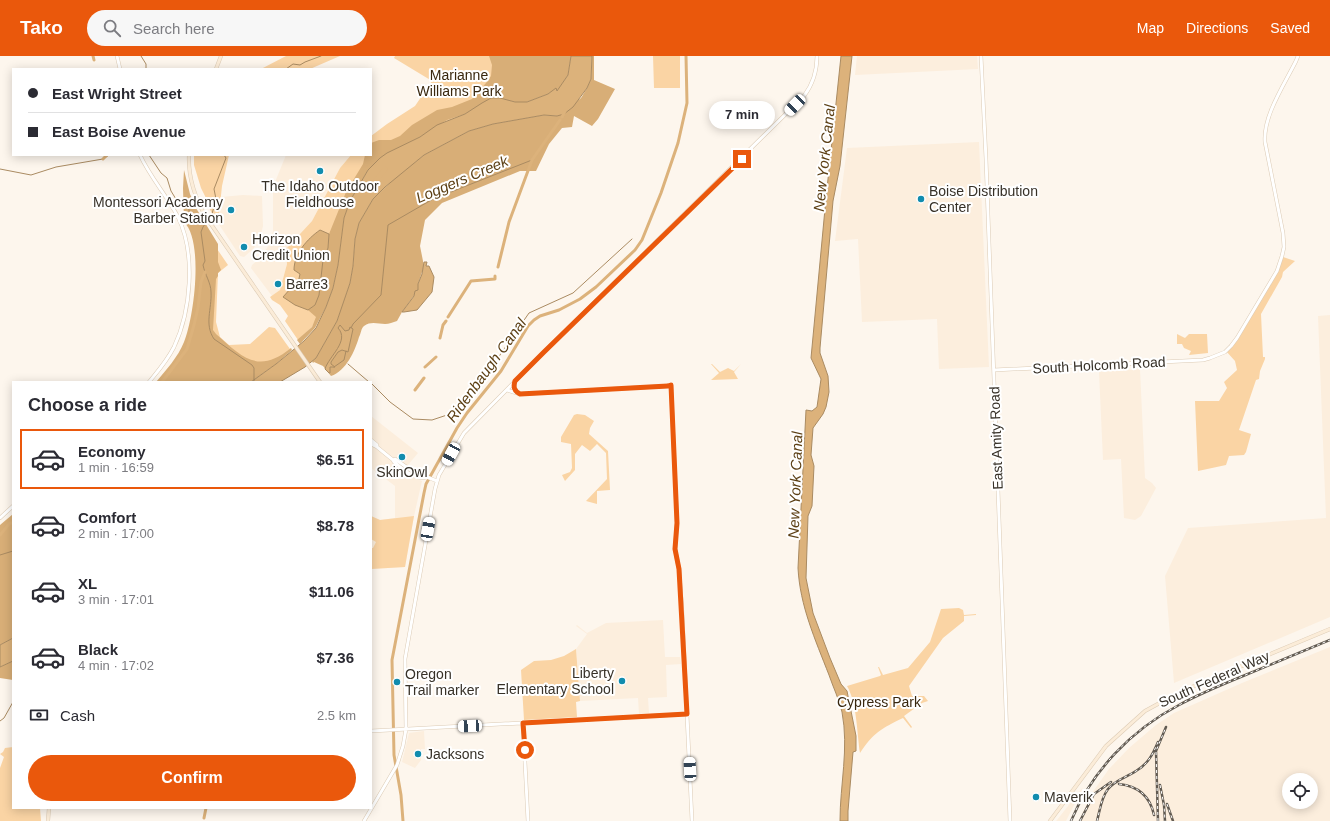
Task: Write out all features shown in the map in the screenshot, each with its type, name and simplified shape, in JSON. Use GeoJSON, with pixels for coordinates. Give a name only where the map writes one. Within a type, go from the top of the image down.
{"type":"FeatureCollection","features":[{"type":"Feature","properties":{"kind":"main road"},"geometry":{"type":"LineString","coordinates":[[216,68],[221,56]]}},
{"type":"Feature","properties":{"kind":"main road"},"geometry":{"type":"LineString","coordinates":[[189,156],[194,190],[203,212],[319,381]]}},
{"type":"Feature","properties":{"kind":"main road","name":"South Federal Way"},"geometry":{"type":"LineString","coordinates":[[1050,821],[1106,746],[1146,711],[1180,692],[1330,629]]}},
{"type":"Feature","properties":{"kind":"main road"},"geometry":{"type":"LineString","coordinates":[[48,821],[49,809]]}},
{"type":"Feature","properties":{"kind":"street"},"geometry":{"type":"LineString","coordinates":[[118,56],[120,68]]}},
{"type":"Feature","properties":{"kind":"street"},"geometry":{"type":"LineString","coordinates":[[372,807],[397,765],[404,746],[406,729],[405,659],[437,481],[457,444],[464,433],[506,390],[804,96],[815,77],[817,56]]}},
{"type":"Feature","properties":{"kind":"street","name":"East Amity Road"},"geometry":{"type":"LineString","coordinates":[[981,56],[1010,821]]}},
{"type":"Feature","properties":{"kind":"street","name":"South Holcomb Road"},"geometry":{"type":"LineString","coordinates":[[994,370],[1203,360],[1218,355],[1231,346],[1277,271],[1282,256],[1284,247],[1283,233],[1265,142],[1265,129],[1269,114],[1298,56]]}},
{"type":"Feature","properties":{"kind":"street"},"geometry":{"type":"LineString","coordinates":[[141,156],[178,217],[186,238],[189,260],[189,290],[181,330],[174,347],[150,381]]}},
{"type":"Feature","properties":{"kind":"street"},"geometry":{"type":"LineString","coordinates":[[515,381],[514,390],[520,394]]}},
{"type":"Feature","properties":{"kind":"street"},"geometry":{"type":"LineString","coordinates":[[506,390],[520,394],[671,385],[677,523],[675,549],[679,569],[692,821]]}},
{"type":"Feature","properties":{"kind":"street"},"geometry":{"type":"LineString","coordinates":[[372,441],[393,460],[396,459],[412,471],[437,481]]}},
{"type":"Feature","properties":{"kind":"street"},"geometry":{"type":"LineString","coordinates":[[372,444],[378,447]]}},
{"type":"Feature","properties":{"kind":"street"},"geometry":{"type":"LineString","coordinates":[[0,518],[12,507]]}},
{"type":"Feature","properties":{"kind":"street"},"geometry":{"type":"LineString","coordinates":[[372,731],[687,714]]}},
{"type":"Feature","properties":{"kind":"street"},"geometry":{"type":"LineString","coordinates":[[523,723],[528,821]]}},
{"type":"Feature","properties":{"kind":"street"},"geometry":{"type":"LineString","coordinates":[[364,821],[371,809]]}},
{"type":"Feature","properties":{"kind":"shaded area"},"geometry":{"type":"Polygon","coordinates":[[[489,56],[571,56],[568,75],[557,92],[556,89],[548,94],[527,102],[509,101],[474,109],[465,114],[447,120],[420,137],[380,158],[368,170],[350,201],[344,218],[338,265],[333,288],[326,307],[315,328],[300,344],[297,340],[312,327],[316,317],[308,310],[315,305],[323,260],[328,248],[329,234],[346,192],[363,164],[365,156],[372,156],[372,143],[379,140],[391,140],[400,136],[412,125],[437,110],[452,107],[472,99],[491,76],[492,65],[489,56]]]}},
{"type":"Feature","properties":{"kind":"shaded area"},"geometry":{"type":"Polygon","coordinates":[[[571,56],[592,56],[591,79],[587,88],[573,107],[564,114],[557,116],[544,115],[493,124],[469,131],[424,155],[385,187],[373,199],[359,223],[355,239],[350,283],[337,321],[316,358],[305,367],[282,381],[252,381],[304,341],[316,328],[333,288],[338,265],[344,218],[350,201],[368,170],[380,158],[420,137],[437,125],[465,114],[491,98],[500,98],[515,102],[527,102],[548,94],[556,88],[557,91],[568,75],[571,56]]]}},
{"type":"Feature","properties":{"kind":"shaded area"},"geometry":{"type":"Polygon","coordinates":[[[592,56],[594,56],[594,80],[615,89],[598,119],[592,126],[574,116],[572,127],[562,128],[549,144],[536,171],[520,171],[442,203],[425,220],[420,246],[424,266],[418,284],[418,290],[397,321],[386,324],[372,323],[364,326],[349,360],[341,370],[331,376],[323,366],[314,362],[313,363],[312,361],[316,358],[337,321],[350,283],[355,239],[359,223],[373,199],[397,176],[424,155],[469,131],[493,124],[544,115],[557,116],[581,98],[587,88],[591,79],[592,56]]]}},
{"type":"Feature","properties":{"kind":"shaded area"},"geometry":{"type":"Polygon","coordinates":[[[841,56],[852,56],[840,166],[833,201],[820,348],[820,353],[828,376],[829,392],[823,414],[813,428],[811,455],[814,466],[812,506],[808,516],[806,578],[813,613],[841,684],[847,691],[856,736],[856,751],[853,752],[848,821],[840,821],[845,739],[842,712],[805,609],[799,582],[798,568],[806,410],[812,411],[817,407],[821,379],[811,358],[841,56]]]}},
{"type":"Feature","properties":{"kind":"shaded area"},"geometry":{"type":"Polygon","coordinates":[[[857,56],[977,56],[978,69],[855,75],[857,56]]]}},
{"type":"Feature","properties":{"kind":"shaded area"},"geometry":{"type":"Polygon","coordinates":[[[979,142],[989,367],[939,369],[937,319],[862,322],[858,239],[835,241],[847,148],[979,142]]]}},
{"type":"Feature","properties":{"kind":"shaded area"},"geometry":{"type":"Polygon","coordinates":[[[286,156],[350,156],[340,168],[312,221],[286,249],[287,264],[280,290],[272,296],[251,268],[252,265],[262,256],[270,243],[273,231],[273,187],[286,156]]]}},
{"type":"Feature","properties":{"kind":"shaded area"},"geometry":{"type":"Polygon","coordinates":[[[184,170],[190,194],[196,208],[218,244],[218,262],[221,270],[216,279],[213,330],[234,350],[251,360],[260,362],[269,360],[279,356],[291,348],[292,350],[252,381],[157,381],[175,358],[184,342],[188,331],[194,298],[194,245],[190,232],[184,222],[184,170]]]}},
{"type":"Feature","properties":{"kind":"shaded area"},"geometry":{"type":"Polygon","coordinates":[[[243,195],[262,196],[263,226],[260,239],[253,249],[244,257],[240,256],[218,223],[221,197],[243,195]]]}},
{"type":"Feature","properties":{"kind":"shaded area"},"geometry":{"type":"Polygon","coordinates":[[[320,230],[329,234],[328,248],[323,260],[319,295],[315,305],[308,310],[295,305],[283,297],[298,283],[300,274],[294,270],[296,258],[302,247],[320,230]]]}},
{"type":"Feature","properties":{"kind":"shaded area"},"geometry":{"type":"Polygon","coordinates":[[[424,262],[427,262],[426,266],[429,266],[434,277],[432,292],[417,310],[402,312],[414,296],[415,291],[418,290],[418,284],[422,274],[424,262]]]}},
{"type":"Feature","properties":{"kind":"shaded area"},"geometry":{"type":"Polygon","coordinates":[[[1330,315],[1330,617],[1174,683],[1165,576],[1188,528],[1326,518],[1318,316],[1330,315]]]}},
{"type":"Feature","properties":{"kind":"shaded area"},"geometry":{"type":"Polygon","coordinates":[[[340,325],[345,331],[349,330],[350,327],[353,329],[348,352],[342,350],[338,352],[331,362],[331,364],[335,367],[330,367],[329,373],[325,369],[338,348],[342,338],[338,328],[340,325]]]}},
{"type":"Feature","properties":{"kind":"shaded area"},"geometry":{"type":"Polygon","coordinates":[[[1140,369],[1145,478],[1156,488],[1141,516],[1135,520],[1124,518],[1121,459],[1103,460],[1099,372],[1140,369]]]}},
{"type":"Feature","properties":{"kind":"shaded area"},"geometry":{"type":"Polygon","coordinates":[[[372,417],[418,453],[408,465],[405,474],[422,481],[405,567],[372,569],[372,516],[380,520],[395,518],[395,486],[372,469],[372,417]]]}},
{"type":"Feature","properties":{"kind":"shaded area"},"geometry":{"type":"Polygon","coordinates":[[[12,515],[12,639],[0,645],[0,525],[12,515]]]}},
{"type":"Feature","properties":{"kind":"shaded area","name":"Liberty Elementary School"},"geometry":{"type":"Polygon","coordinates":[[[663,620],[665,657],[680,657],[681,664],[666,665],[667,697],[648,698],[649,713],[639,714],[638,698],[580,701],[576,649],[587,634],[576,626],[577,625],[587,633],[606,623],[663,620]]]}},
{"type":"Feature","properties":{"kind":"shaded area"},"geometry":{"type":"Polygon","coordinates":[[[12,639],[12,661],[0,667],[0,645],[12,639]]]}},
{"type":"Feature","properties":{"kind":"shaded area"},"geometry":{"type":"Polygon","coordinates":[[[1330,647],[1330,821],[1079,821],[1092,793],[1109,769],[1129,748],[1156,725],[1174,713],[1330,647]]]}},
{"type":"Feature","properties":{"kind":"shaded area"},"geometry":{"type":"Polygon","coordinates":[[[12,661],[12,680],[0,678],[0,667],[12,661]]]}},
{"type":"Feature","properties":{"kind":"shaded area"},"geometry":{"type":"Polygon","coordinates":[[[424,731],[425,749],[421,749],[421,760],[415,768],[402,762],[409,733],[424,731]]]}},
{"type":"Feature","properties":{"kind":"shaded area"},"geometry":{"type":"Polygon","coordinates":[[[1083,787],[1066,821],[1056,821],[1057,820],[1083,787]]]}},
{"type":"Feature","properties":{"kind":"green space"},"geometry":{"type":"Polygon","coordinates":[[[286,56],[340,56],[312,68],[263,68],[286,56]]]}},
{"type":"Feature","properties":{"kind":"green space","name":"Marianne Williams Park"},"geometry":{"type":"Polygon","coordinates":[[[395,56],[568,56],[366,169],[325,303],[312,327],[298,340],[285,321],[288,316],[280,305],[270,297],[280,290],[287,264],[286,249],[312,221],[340,168],[350,156],[372,156],[372,135],[415,106],[432,81],[394,58],[395,56]]]}},
{"type":"Feature","properties":{"kind":"green space"},"geometry":{"type":"Polygon","coordinates":[[[653,56],[680,56],[680,88],[654,88],[653,56]]]}},
{"type":"Feature","properties":{"kind":"green space"},"geometry":{"type":"Polygon","coordinates":[[[194,156],[229,156],[222,186],[218,223],[206,203],[206,198],[201,188],[194,165],[194,156]]]}},
{"type":"Feature","properties":{"kind":"green space"},"geometry":{"type":"Polygon","coordinates":[[[200,224],[228,265],[218,273],[216,322],[220,337],[229,345],[250,344],[269,327],[275,328],[290,349],[280,359],[193,381],[168,381],[196,327],[200,224]]]}},
{"type":"Feature","properties":{"kind":"green space"},"geometry":{"type":"Polygon","coordinates":[[[1283,257],[1295,261],[1283,272],[1282,277],[1261,314],[1263,357],[1265,357],[1265,359],[1260,371],[1259,379],[1256,380],[1239,430],[1251,434],[1246,452],[1244,455],[1229,456],[1226,465],[1198,471],[1195,401],[1219,401],[1227,388],[1224,382],[1237,370],[1235,361],[1226,351],[1232,346],[1277,272],[1283,257]]]}},
{"type":"Feature","properties":{"kind":"green space"},"geometry":{"type":"Polygon","coordinates":[[[1177,334],[1185,338],[1189,334],[1207,334],[1208,353],[1189,355],[1191,351],[1184,348],[1182,344],[1177,344],[1177,334]]]}},
{"type":"Feature","properties":{"kind":"green space"},"geometry":{"type":"Polygon","coordinates":[[[711,364],[720,372],[728,368],[734,371],[741,364],[734,372],[738,379],[711,380],[719,373],[711,364]]]}},
{"type":"Feature","properties":{"kind":"green space"},"geometry":{"type":"Polygon","coordinates":[[[574,415],[585,415],[594,421],[590,428],[589,434],[608,451],[610,490],[597,491],[597,504],[586,501],[607,479],[606,453],[597,444],[590,451],[582,445],[575,454],[575,470],[565,481],[562,475],[570,472],[572,468],[571,444],[561,442],[561,437],[574,415]]]}},
{"type":"Feature","properties":{"kind":"green space"},"geometry":{"type":"Polygon","coordinates":[[[372,516],[380,520],[414,516],[405,567],[372,569],[372,548],[376,542],[372,540],[372,516]]]}},
{"type":"Feature","properties":{"kind":"green space","name":"Cypress Park"},"geometry":{"type":"Polygon","coordinates":[[[959,608],[963,610],[964,615],[976,615],[964,616],[964,621],[943,638],[909,686],[912,696],[924,696],[928,701],[922,703],[904,716],[912,727],[911,728],[903,718],[878,732],[869,740],[860,753],[855,709],[847,686],[880,676],[878,667],[883,675],[908,668],[930,642],[941,609],[959,608]]]}},
{"type":"Feature","properties":{"kind":"green space"},"geometry":{"type":"Polygon","coordinates":[[[576,649],[580,701],[576,702],[577,717],[524,720],[521,670],[534,661],[551,660],[564,656],[576,649]]]}},
{"type":"Feature","properties":{"kind":"green space"},"geometry":{"type":"Polygon","coordinates":[[[12,747],[12,809],[40,809],[41,821],[0,821],[0,768],[4,757],[0,754],[5,748],[12,747]]]}},
{"type":"Feature","properties":{"kind":"waterway"},"geometry":{"type":"LineString","coordinates":[[93,56],[94,60]]}},
{"type":"Feature","properties":{"kind":"waterway"},"geometry":{"type":"LineString","coordinates":[[141,56],[146,64],[146,68]]}},
{"type":"Feature","properties":{"kind":"waterway"},"geometry":{"type":"LineString","coordinates":[[287,68],[293,64],[300,65],[321,56]]}},
{"type":"Feature","properties":{"kind":"waterway","name":"Ridenbaugh Canal"},"geometry":{"type":"LineString","coordinates":[[403,821],[401,795],[394,755],[392,660],[426,484],[457,428],[467,413],[501,371],[528,326],[540,316],[559,310],[580,299],[596,287],[635,250],[642,240],[661,193],[678,143],[687,103],[686,56]]}},
{"type":"Feature","properties":{"kind":"waterway"},"geometry":{"type":"LineString","coordinates":[[562,117],[565,111]]}},
{"type":"Feature","properties":{"kind":"waterway"},"geometry":{"type":"LineString","coordinates":[[498,267],[509,222],[532,160],[560,120]]}},
{"type":"Feature","properties":{"kind":"waterway"},"geometry":{"type":"LineString","coordinates":[[103,159],[106,156]]}},
{"type":"Feature","properties":{"kind":"waterway"},"geometry":{"type":"LineString","coordinates":[[0,169],[31,175],[56,167],[103,159],[108,156]]}},
{"type":"Feature","properties":{"kind":"waterway"},"geometry":{"type":"LineString","coordinates":[[150,156],[161,173],[167,178],[171,191],[179,204]]}},
{"type":"Feature","properties":{"kind":"waterway"},"geometry":{"type":"LineString","coordinates":[[225,156],[226,158],[214,189],[216,199],[212,214],[201,232],[205,261],[203,265],[211,289],[209,328],[214,339],[252,365],[254,368],[254,381]]}},
{"type":"Feature","properties":{"kind":"waterway","name":"Loggers Creek"},"geometry":{"type":"LineString","coordinates":[[351,328],[353,324],[381,295],[388,225],[433,199],[532,160]]}},
{"type":"Feature","properties":{"kind":"waterway"},"geometry":{"type":"LineString","coordinates":[[365,194],[385,169]]}},
{"type":"Feature","properties":{"kind":"waterway"},"geometry":{"type":"LineString","coordinates":[[187,204],[191,220]]}},
{"type":"Feature","properties":{"kind":"waterway"},"geometry":{"type":"LineString","coordinates":[[372,384],[390,402],[413,419],[432,420],[462,410],[529,313],[573,293],[632,239]]}},
{"type":"Feature","properties":{"kind":"waterway"},"geometry":{"type":"LineString","coordinates":[[163,381],[187,349],[198,308],[201,282],[205,272]]}},
{"type":"Feature","properties":{"kind":"waterway"},"geometry":{"type":"LineString","coordinates":[[448,317],[471,281],[495,279],[495,276]]}},
{"type":"Feature","properties":{"kind":"waterway"},"geometry":{"type":"LineString","coordinates":[[440,338],[443,325],[446,321]]}},
{"type":"Feature","properties":{"kind":"waterway","name":"Loggers Creek"},"geometry":{"type":"LineString","coordinates":[[334,367],[344,360],[346,351]]}},
{"type":"Feature","properties":{"kind":"waterway"},"geometry":{"type":"LineString","coordinates":[[425,367],[436,357]]}},
{"type":"Feature","properties":{"kind":"waterway"},"geometry":{"type":"LineString","coordinates":[[348,364],[368,381]]}},
{"type":"Feature","properties":{"kind":"waterway"},"geometry":{"type":"LineString","coordinates":[[415,390],[424,378]]}},
{"type":"Feature","properties":{"kind":"waterway"},"geometry":{"type":"LineString","coordinates":[[0,535],[10,523],[12,523]]}},
{"type":"Feature","properties":{"kind":"waterway"},"geometry":{"type":"LineString","coordinates":[[0,555],[12,551]]}},
{"type":"Feature","properties":{"kind":"waterway","name":"Loggers Creek"},"geometry":{"type":"LineString","coordinates":[[0,721],[4,718],[12,704]]}},
{"type":"Feature","properties":{"kind":"waterway"},"geometry":{"type":"LineString","coordinates":[[204,818],[206,809]]}},
{"type":"Feature","properties":{"kind":"railway"},"geometry":{"type":"LineString","coordinates":[[1071,821],[1090,785],[1102,769],[1129,740],[1161,715],[1202,693],[1330,640]]}},
{"type":"Feature","properties":{"kind":"railway"},"geometry":{"type":"LineString","coordinates":[[1158,821],[1156,751],[1166,727]]}},
{"type":"Feature","properties":{"kind":"railway"},"geometry":{"type":"LineString","coordinates":[[1097,821],[1102,800],[1108,789],[1114,783],[1144,765],[1152,755],[1158,742]]}},
{"type":"Feature","properties":{"kind":"railway"},"geometry":{"type":"LineString","coordinates":[[1080,821],[1094,794],[1111,782]]}},
{"type":"Feature","properties":{"kind":"railway"},"geometry":{"type":"LineString","coordinates":[[1119,784],[1132,787],[1142,793],[1150,802],[1154,815]]}},
{"type":"Feature","properties":{"kind":"railway"},"geometry":{"type":"LineString","coordinates":[[1160,785],[1164,805],[1165,821]]}},
{"type":"Feature","properties":{"kind":"railway"},"geometry":{"type":"LineString","coordinates":[[1167,804],[1173,821]]}},
{"type":"Feature","properties":{"kind":"place","name":"The Idaho Outdoor Fieldhouse"},"geometry":{"type":"Point","coordinates":[320,171]}},
{"type":"Feature","properties":{"kind":"place","name":"Boise Distribution Center"},"geometry":{"type":"Point","coordinates":[921,199]}},
{"type":"Feature","properties":{"kind":"place","name":"Montessori Academy Barber Station"},"geometry":{"type":"Point","coordinates":[231,210]}},
{"type":"Feature","properties":{"kind":"place","name":"Horizon Credit Union"},"geometry":{"type":"Point","coordinates":[244,247]}},
{"type":"Feature","properties":{"kind":"place","name":"Barre3"},"geometry":{"type":"Point","coordinates":[278,284]}},
{"type":"Feature","properties":{"kind":"place","name":"SkinOwl"},"geometry":{"type":"Point","coordinates":[402,457]}},
{"type":"Feature","properties":{"kind":"place","name":"Liberty Elementary School"},"geometry":{"type":"Point","coordinates":[622,681]}},
{"type":"Feature","properties":{"kind":"place","name":"Oregon Trail marker"},"geometry":{"type":"Point","coordinates":[397,682]}},
{"type":"Feature","properties":{"kind":"place","name":"Jacksons"},"geometry":{"type":"Point","coordinates":[418,754]}},
{"type":"Feature","properties":{"kind":"place","name":"Maverik"},"geometry":{"type":"Point","coordinates":[1036,797]}},
{"type":"Feature","properties":{"kind":"route"},"geometry":{"type":"LineString","coordinates":[[525,750],[523,723],[687,714],[682,609],[679,569],[675,549],[677,523],[671,385],[520,394],[514,390],[514,386],[515,381],[543,353],[742,159]]}},
{"type":"Feature","properties":{"kind":"water label","name":"New York Canal"},"geometry":{"type":"Point","coordinates":[824,158]}},
{"type":"Feature","properties":{"kind":"water label","name":"New York Canal"},"geometry":{"type":"Point","coordinates":[795,485]}}]}
